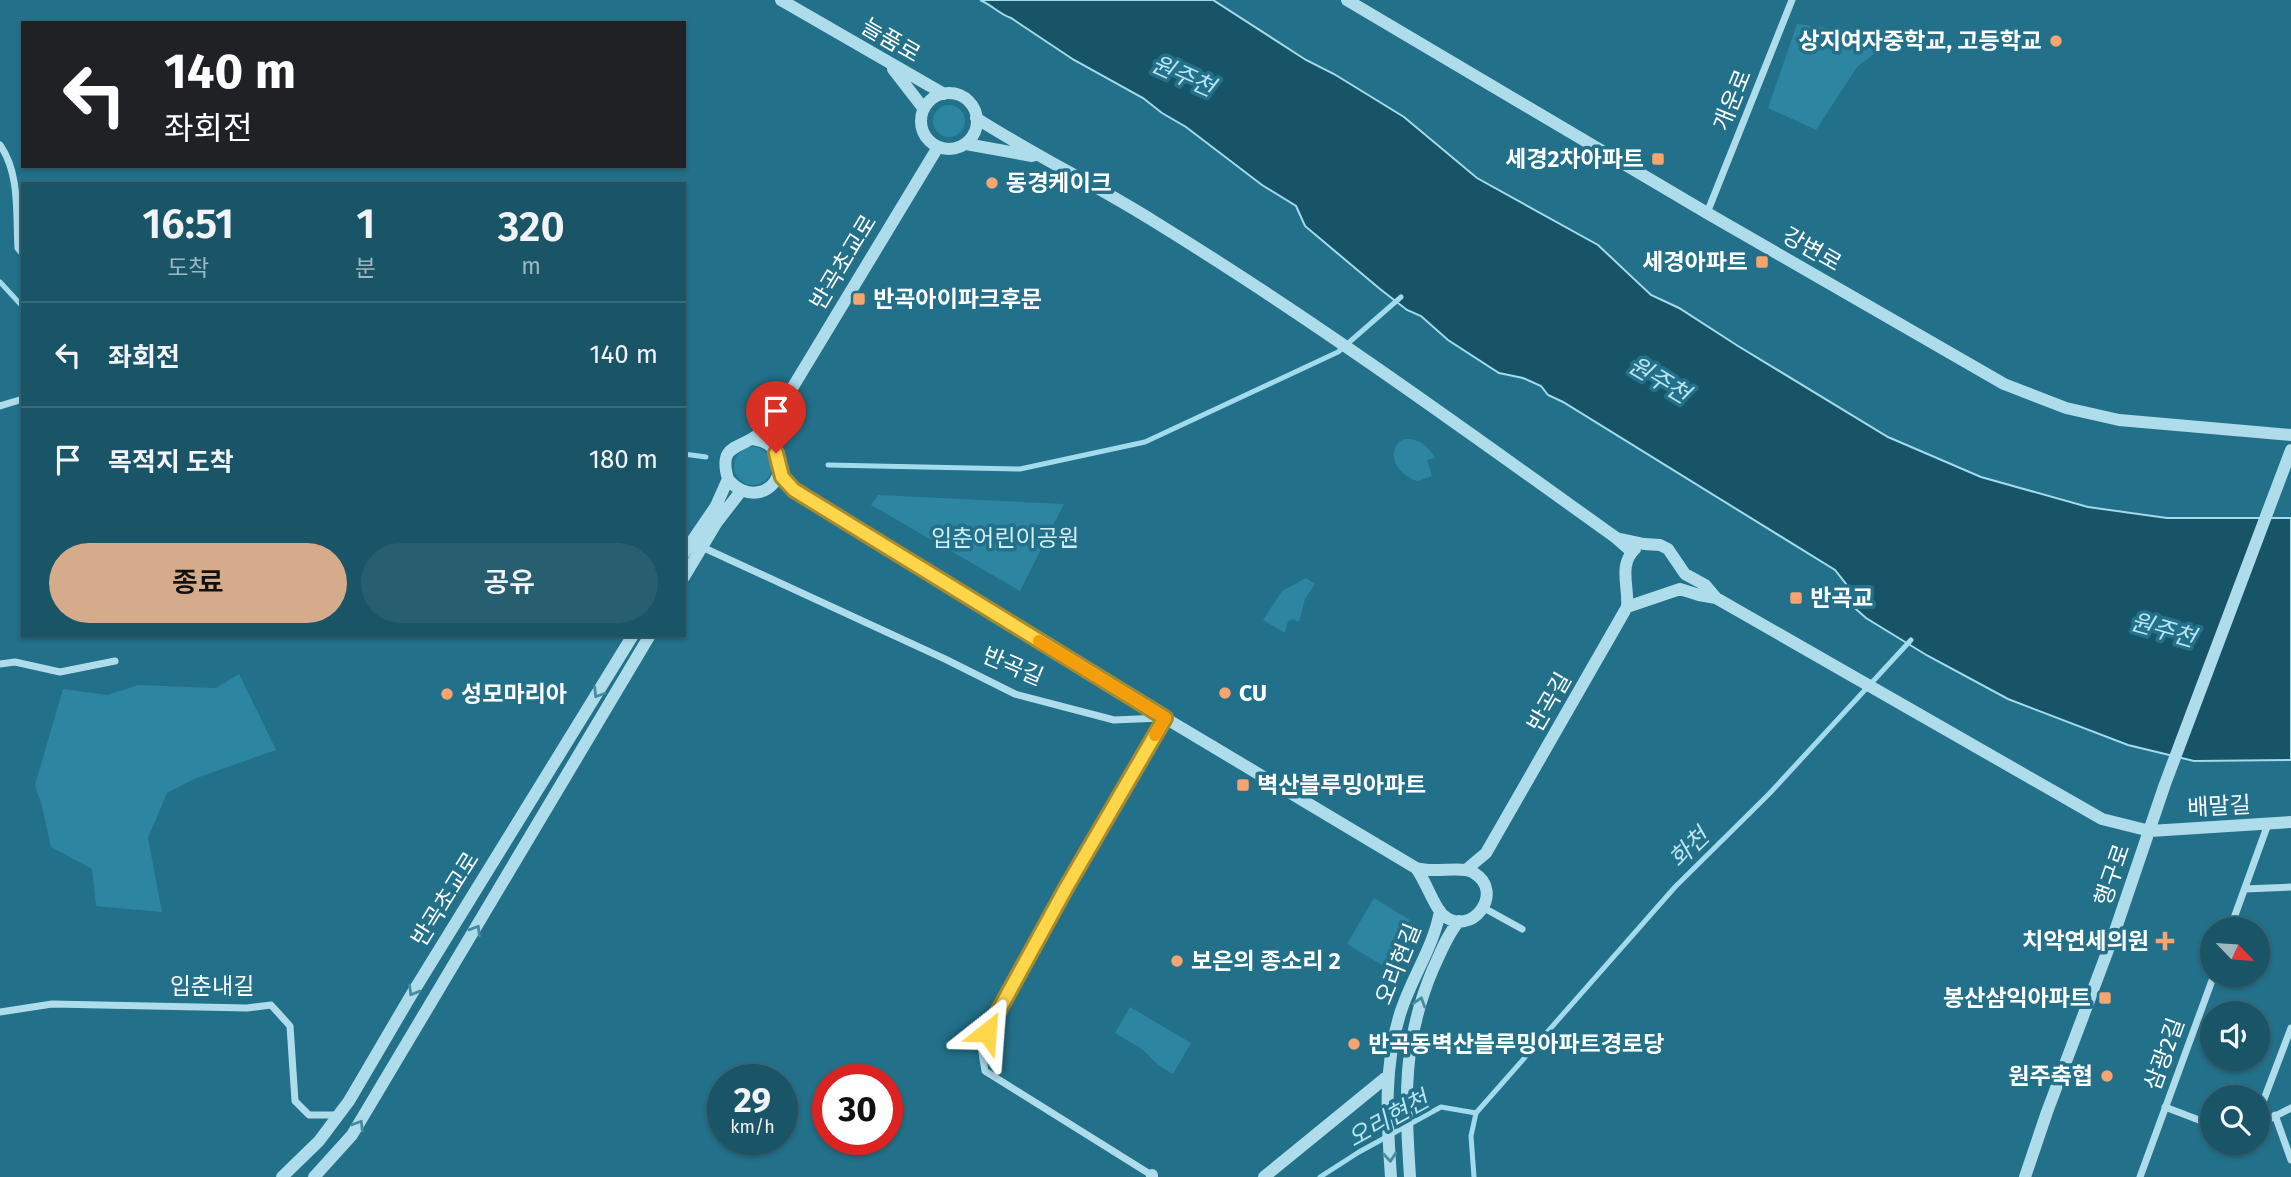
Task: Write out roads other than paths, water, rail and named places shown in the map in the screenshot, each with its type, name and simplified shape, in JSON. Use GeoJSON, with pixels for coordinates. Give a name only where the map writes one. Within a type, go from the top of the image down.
{"type":"FeatureCollection","features":[{"type":"Feature","properties":{"kind":"street","name":"늘품로"},"geometry":{"type":"LineString","coordinates":[[781,0],[944,94]]}},
{"type":"Feature","properties":{"kind":"street","name":"강변로"},"geometry":{"type":"LineString","coordinates":[[1347,0],[1707,213],[2004,384],[2066,408],[2119,420],[2291,435]]}},
{"type":"Feature","properties":{"kind":"street","name":"개운로"},"geometry":{"type":"LineString","coordinates":[[1707,213],[1792,0]]}},
{"type":"Feature","properties":{"kind":"street"},"geometry":{"type":"LineString","coordinates":[[888,64],[924,109]]}},
{"type":"Feature","properties":{"kind":"street"},"geometry":{"type":"LineString","coordinates":[[965,144],[976,127],[976,118],[968,101],[953,93],[944,94],[929,102],[924,109],[921,126],[930,142],[938,147],[947,149],[965,144],[1043,158]]}},
{"type":"Feature","properties":{"kind":"street"},"geometry":{"type":"LineString","coordinates":[[976,118],[1154,221],[1306,320],[1615,537],[1632,552]]}},
{"type":"Feature","properties":{"kind":"street"},"geometry":{"type":"LineString","coordinates":[[0,145],[8,156],[15,188],[18,248],[21,252]]}},
{"type":"Feature","properties":{"kind":"street","name":"반곡초교로"},"geometry":{"type":"LineString","coordinates":[[785,400],[938,147]]}},
{"type":"Feature","properties":{"kind":"street"},"geometry":{"type":"LineString","coordinates":[[0,406],[21,400]]}},
{"type":"Feature","properties":{"kind":"street"},"geometry":{"type":"LineString","coordinates":[[785,400],[762,431],[752,439],[736,444],[730,451],[725,470],[728,479],[741,491],[753,494],[768,489],[794,490]]}},
{"type":"Feature","properties":{"kind":"street"},"geometry":{"type":"LineString","coordinates":[[768,444],[769,431],[785,400]]}},
{"type":"Feature","properties":{"kind":"street"},"geometry":{"type":"LineString","coordinates":[[752,439],[768,444],[775,450],[782,477],[794,490],[1165,718],[1416,868],[1426,871],[1467,869],[1486,853]]}},
{"type":"Feature","properties":{"kind":"street","name":"행구로"},"geometry":{"type":"LineString","coordinates":[[2025,1177],[2165,784],[2289,456]]}},
{"type":"Feature","properties":{"kind":"street"},"geometry":{"type":"LineString","coordinates":[[768,489],[775,482],[780,466]]}},
{"type":"Feature","properties":{"kind":"street"},"geometry":{"type":"LineString","coordinates":[[686,569],[693,542],[716,506],[728,479]]}},
{"type":"Feature","properties":{"kind":"street"},"geometry":{"type":"LineString","coordinates":[[693,542],[741,491]]}},
{"type":"Feature","properties":{"kind":"street"},"geometry":{"type":"LineString","coordinates":[[1615,537],[1660,545],[1674,556],[1685,574],[1705,585],[1716,598]]}},
{"type":"Feature","properties":{"kind":"street","name":"반곡길"},"geometry":{"type":"LineString","coordinates":[[693,542],[1015,694],[1114,720],[1165,718]]}},
{"type":"Feature","properties":{"kind":"street"},"geometry":{"type":"LineString","coordinates":[[1644,544],[1632,552],[1625,565],[1627,607],[1681,589],[1716,598],[2102,819],[2150,831]]}},
{"type":"Feature","properties":{"kind":"street"},"geometry":{"type":"LineString","coordinates":[[1627,583],[1639,595],[1660,596],[1672,589],[1679,573],[1674,556]]}},
{"type":"Feature","properties":{"kind":"street","name":"반곡길"},"geometry":{"type":"LineString","coordinates":[[1486,853],[1627,607]]}},
{"type":"Feature","properties":{"kind":"street","name":"반곡초교로"},"geometry":{"type":"LineString","coordinates":[[282,1177],[318,1141],[338,1115],[633,637]]}},
{"type":"Feature","properties":{"kind":"street","name":"반곡초교로"},"geometry":{"type":"LineString","coordinates":[[314,1177],[352,1135],[649,637]]}},
{"type":"Feature","properties":{"kind":"street"},"geometry":{"type":"LineString","coordinates":[[0,664],[15,662],[60,672],[115,661]]}},
{"type":"Feature","properties":{"kind":"street"},"geometry":{"type":"LineString","coordinates":[[1153,1176],[985,1071],[981,1047],[1066,888],[1165,718]]}},
{"type":"Feature","properties":{"kind":"street","name":"배말길"},"geometry":{"type":"LineString","coordinates":[[2150,831],[2291,822]]}},
{"type":"Feature","properties":{"kind":"street"},"geometry":{"type":"LineString","coordinates":[[2234,917],[2268,824]]}},
{"type":"Feature","properties":{"kind":"street"},"geometry":{"type":"LineString","coordinates":[[1416,868],[1438,905],[1450,919],[1459,922],[1476,917],[1484,908],[1488,894],[1482,879],[1486,853]]}},
{"type":"Feature","properties":{"kind":"street"},"geometry":{"type":"LineString","coordinates":[[1467,869],[1482,879]]}},
{"type":"Feature","properties":{"kind":"street"},"geometry":{"type":"LineString","coordinates":[[1438,905],[1438,883],[1450,871]]}},
{"type":"Feature","properties":{"kind":"street"},"geometry":{"type":"LineString","coordinates":[[2245,889],[2291,887]]}},
{"type":"Feature","properties":{"kind":"street","name":"오리현길"},"geometry":{"type":"LineString","coordinates":[[1391,1177],[1388,1082],[1400,1013],[1438,923],[1438,905]]}},
{"type":"Feature","properties":{"kind":"street"},"geometry":{"type":"LineString","coordinates":[[1484,908],[1522,929]]}},
{"type":"Feature","properties":{"kind":"street","name":"오리현길"},"geometry":{"type":"LineString","coordinates":[[1410,1177],[1407,1069],[1415,1021],[1422,994],[1450,931],[1459,922]]}},
{"type":"Feature","properties":{"kind":"street","name":"삼광2길"},"geometry":{"type":"LineString","coordinates":[[2140,1177],[2210,987]]}},
{"type":"Feature","properties":{"kind":"street","name":"입춘내길"},"geometry":{"type":"LineString","coordinates":[[0,1012],[52,1004],[247,1008],[271,1005],[290,1026],[295,1101],[309,1115],[338,1115]]}},
{"type":"Feature","properties":{"kind":"street"},"geometry":{"type":"LineString","coordinates":[[2269,1085],[2291,1028]]}},
{"type":"Feature","properties":{"kind":"street"},"geometry":{"type":"LineString","coordinates":[[1265,1177],[1388,1082]]}},
{"type":"Feature","properties":{"kind":"street","name":"삼광2길"},"geometry":{"type":"LineString","coordinates":[[2165,1107],[2200,1120]]}},
{"type":"Feature","properties":{"kind":"street"},"geometry":{"type":"LineString","coordinates":[[2270,1118],[2291,1108]]}},
{"type":"Feature","properties":{"kind":"street"},"geometry":{"type":"LineString","coordinates":[[2275,1115],[2291,1160]]}},
{"type":"Feature","properties":{"kind":"water","name":"원주천"},"geometry":{"type":"Polygon","coordinates":[[[980,0],[1213,0],[1306,60],[1404,117],[1477,178],[1598,245],[1651,295],[1679,308],[1888,437],[1981,477],[2088,507],[2167,518],[2291,518],[2291,760],[2194,761],[2128,745],[2008,699],[1928,656],[1866,618],[1848,602],[1846,584],[1835,570],[1548,395],[1541,386],[1523,378],[1499,373],[1448,340],[1421,316],[1407,310],[1380,289],[1305,226],[1296,206],[1262,185],[1143,98],[1074,60],[980,0]]]}},
{"type":"Feature","properties":{"kind":"waterway"},"geometry":{"type":"LineString","coordinates":[[0,282],[21,305]]}},
{"type":"Feature","properties":{"kind":"waterway"},"geometry":{"type":"LineString","coordinates":[[828,465],[1020,469],[1145,442],[1338,352],[1401,297]]}},
{"type":"Feature","properties":{"kind":"waterway"},"geometry":{"type":"LineString","coordinates":[[686,454],[706,457]]}},
{"type":"Feature","properties":{"kind":"waterway","name":"화천"},"geometry":{"type":"LineString","coordinates":[[1474,1177],[1471,1136],[1476,1113],[1675,887],[1769,794],[1911,640]]}},
{"type":"Feature","properties":{"kind":"waterway","name":"오리현천"},"geometry":{"type":"LineString","coordinates":[[1320,1177],[1359,1152],[1441,1107],[1476,1113]]}},
{"type":"Feature","properties":{"kind":"place","name":"상지여자중학교, 고등학교"},"geometry":{"type":"Point","coordinates":[2056,41]}},
{"type":"Feature","properties":{"kind":"place","name":"세경2차아파트"},"geometry":{"type":"Point","coordinates":[1658,159]}},
{"type":"Feature","properties":{"kind":"place","name":"동경케이크"},"geometry":{"type":"Point","coordinates":[992,183]}},
{"type":"Feature","properties":{"kind":"place","name":"세경아파트"},"geometry":{"type":"Point","coordinates":[1762,262]}},
{"type":"Feature","properties":{"kind":"place","name":"반곡아이파크후문"},"geometry":{"type":"Point","coordinates":[859,299]}},
{"type":"Feature","properties":{"kind":"place","name":"반곡교"},"geometry":{"type":"Point","coordinates":[1796,598]}},
{"type":"Feature","properties":{"kind":"place","name":"CU"},"geometry":{"type":"Point","coordinates":[1225,693]}},
{"type":"Feature","properties":{"kind":"place","name":"성모마리아"},"geometry":{"type":"Point","coordinates":[447,694]}},
{"type":"Feature","properties":{"kind":"place","name":"벽산블루밍아파트"},"geometry":{"type":"Point","coordinates":[1243,785]}},
{"type":"Feature","properties":{"kind":"place","name":"치악연세의원"},"geometry":{"type":"Point","coordinates":[2165,941]}},
{"type":"Feature","properties":{"kind":"place","name":"보은의 종소리 2"},"geometry":{"type":"Point","coordinates":[1177,961]}},
{"type":"Feature","properties":{"kind":"place","name":"봉산삼익아파트"},"geometry":{"type":"Point","coordinates":[2105,998]}},
{"type":"Feature","properties":{"kind":"place","name":"반곡동벽산블루밍아파트경로당"},"geometry":{"type":"Point","coordinates":[1354,1044]}},
{"type":"Feature","properties":{"kind":"place","name":"원주축협"},"geometry":{"type":"Point","coordinates":[2107,1076]}},
{"type":"Feature","properties":{"kind":"park label","name":"입춘어린이공원"},"geometry":{"type":"Point","coordinates":[1005,538]}}]}
